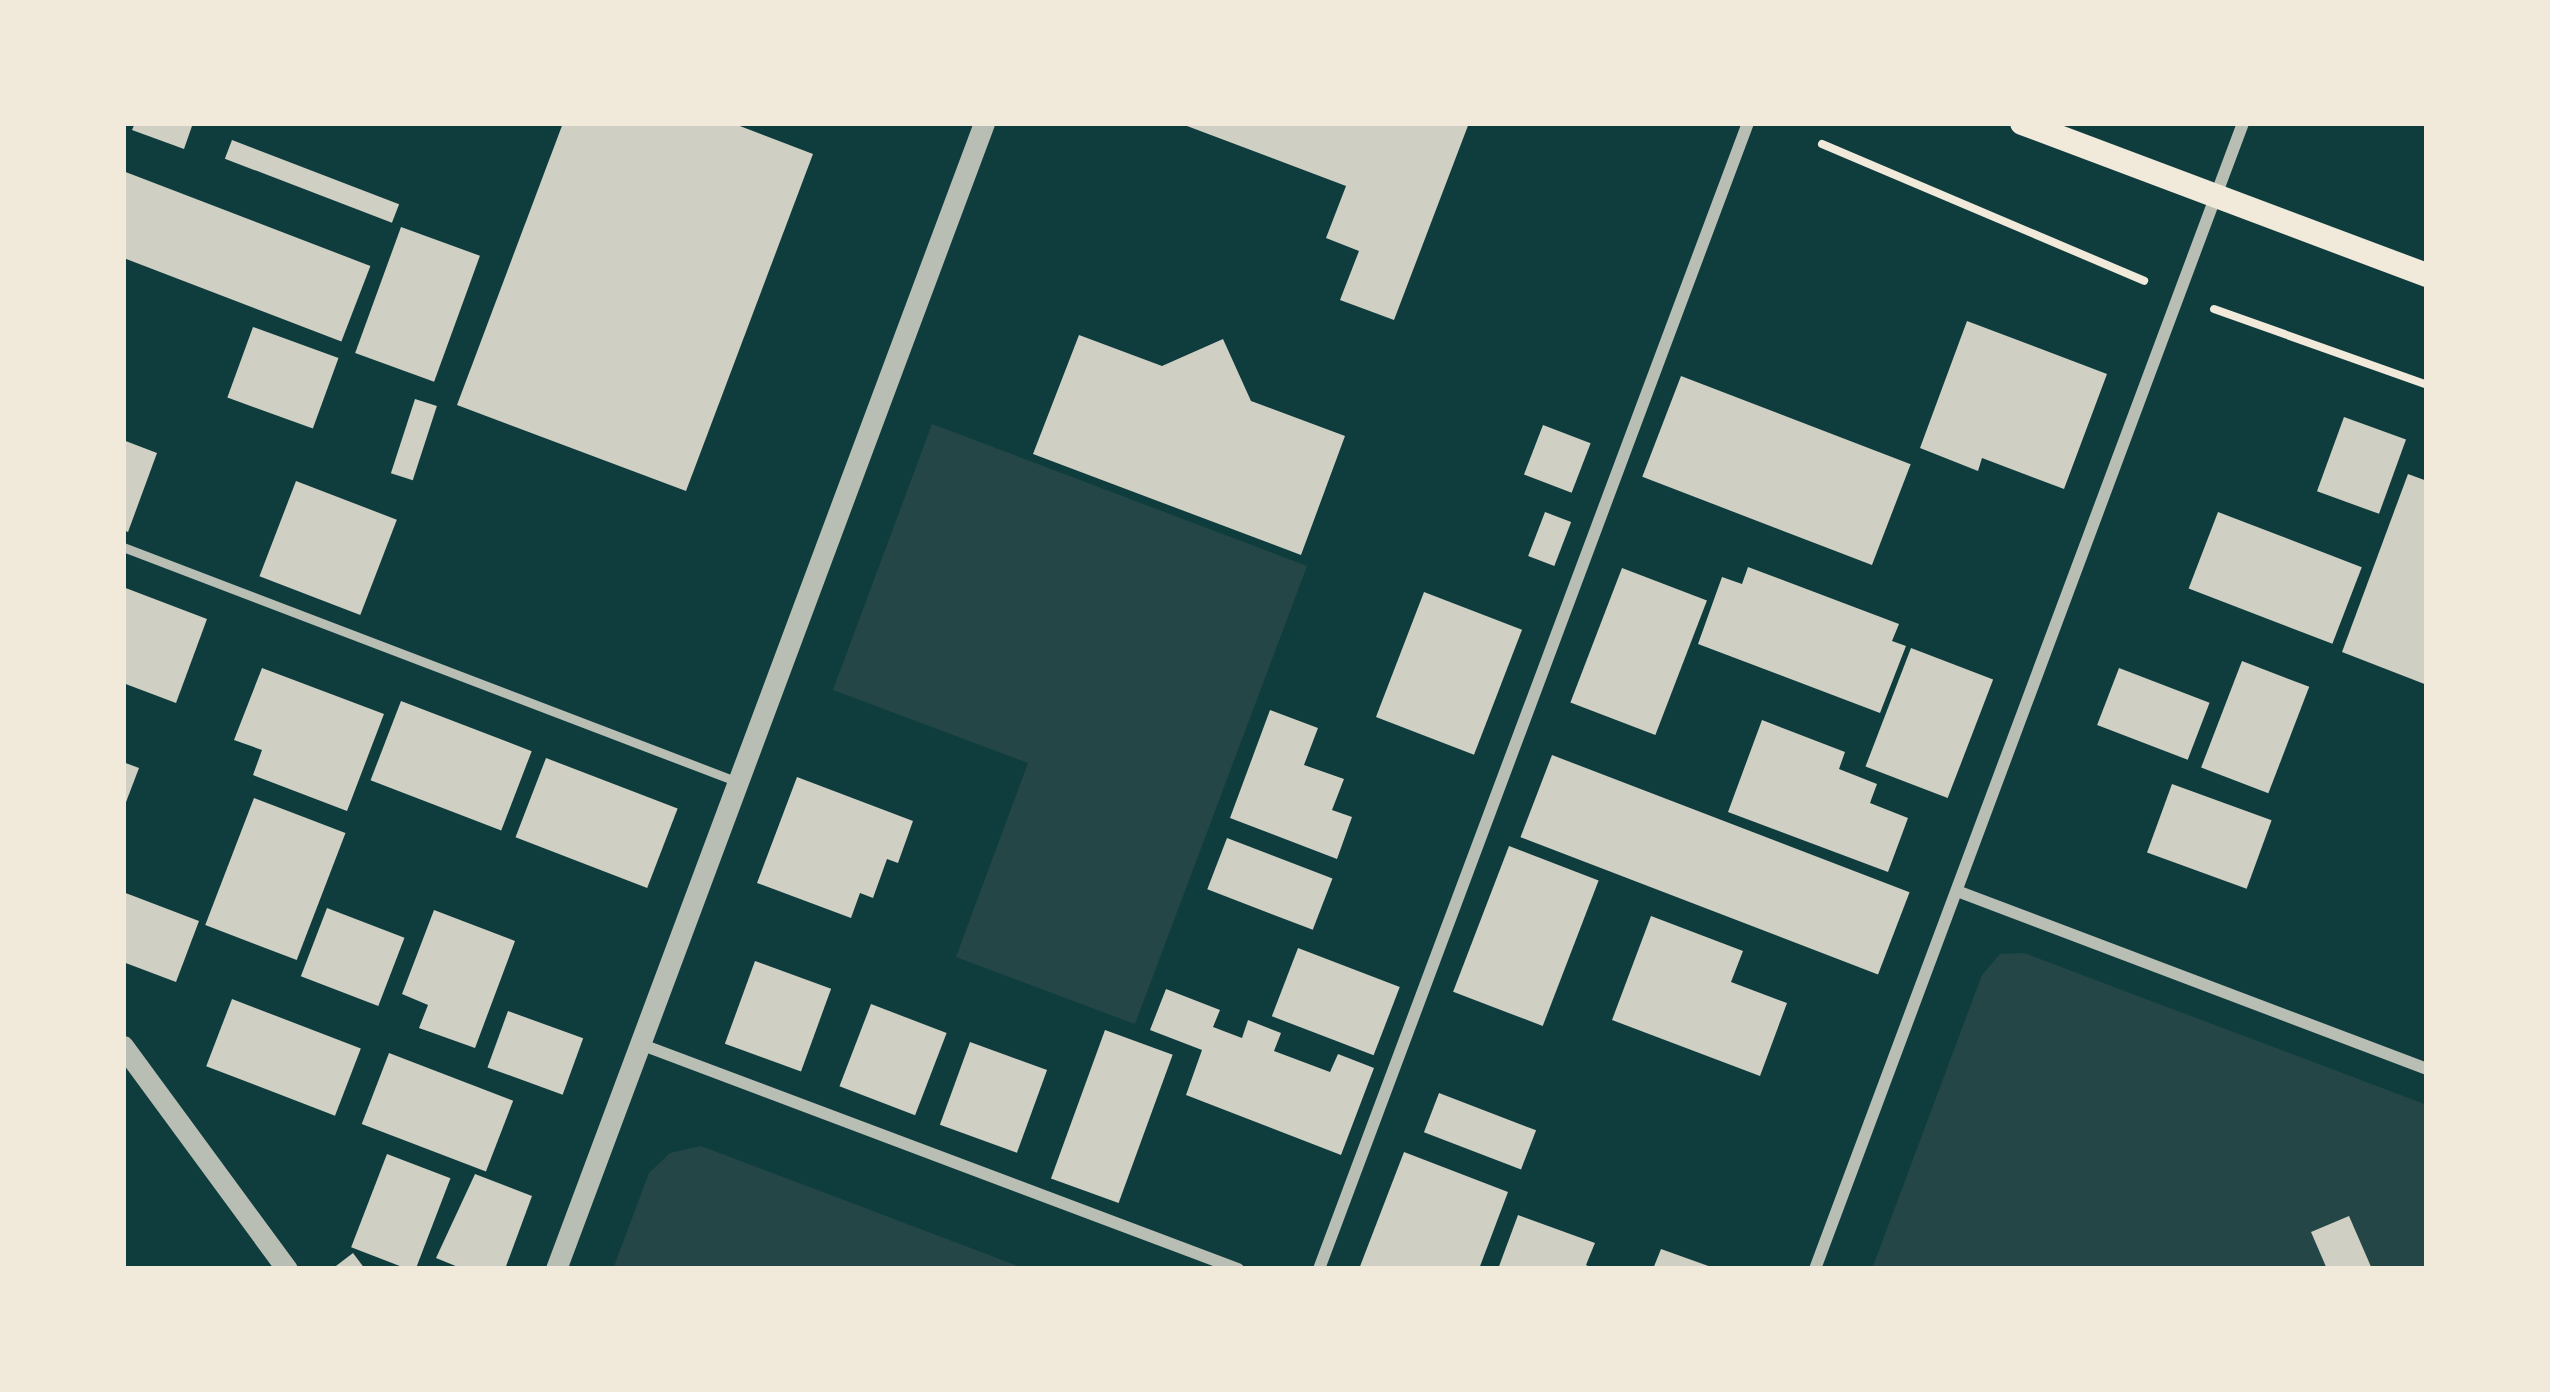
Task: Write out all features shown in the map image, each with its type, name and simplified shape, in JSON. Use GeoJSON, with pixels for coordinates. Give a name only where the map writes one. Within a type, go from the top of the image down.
{"type":"FeatureCollection","features":[{"type":"Feature","properties":{"kind":"main road"},"geometry":{"type":"LineString","coordinates":[[2022,123],[2427,275]]}},
{"type":"Feature","properties":{"kind":"street"},"geometry":{"type":"LineString","coordinates":[[556,1269],[984,123]]}},
{"type":"Feature","properties":{"kind":"street"},"geometry":{"type":"LineString","coordinates":[[1319,1269],[1748,123]]}},
{"type":"Feature","properties":{"kind":"street"},"geometry":{"type":"LineString","coordinates":[[1816,1269],[2243,123]]}},
{"type":"Feature","properties":{"kind":"street"},"geometry":{"type":"LineString","coordinates":[[1957,891],[2427,1069]]}},
{"type":"Feature","properties":{"kind":"street"},"geometry":{"type":"LineString","coordinates":[[640,1044],[1238,1269]]}},
{"type":"Feature","properties":{"kind":"street"},"geometry":{"type":"LineString","coordinates":[[123,1046],[287,1269]]}},
{"type":"Feature","properties":{"kind":"lane"},"geometry":{"type":"LineString","coordinates":[[123,547],[738,782]]}},
{"type":"Feature","properties":{"kind":"path"},"geometry":{"type":"LineString","coordinates":[[1822,144],[2179,296],[2427,385]]}},
{"type":"Feature","properties":{"kind":"shaded area"},"geometry":{"type":"Polygon","coordinates":[[[932,424],[1307,566],[1135,1024],[956,957],[1028,763],[833,690],[932,424]]]}},
{"type":"Feature","properties":{"kind":"shaded area"},"geometry":{"type":"Polygon","coordinates":[[[2024,953],[2427,1105],[2427,1269],[1872,1269],[1982,975],[2000,954],[2024,953]]]}},
{"type":"Feature","properties":{"kind":"shaded area"},"geometry":{"type":"Polygon","coordinates":[[[701,1146],[1026,1269],[613,1269],[649,1173],[670,1153],[701,1146]]]}},
{"type":"Feature","properties":{"kind":"building"},"geometry":{"type":"Polygon","coordinates":[[[135,123],[192,126],[184,149],[132,130],[135,123]]]}},
{"type":"Feature","properties":{"kind":"building"},"geometry":{"type":"Polygon","coordinates":[[[563,123],[732,123],[813,154],[686,491],[457,405],[563,123]]]}},
{"type":"Feature","properties":{"kind":"building"},"geometry":{"type":"Polygon","coordinates":[[[1179,123],[1469,123],[1394,320],[1340,300],[1359,251],[1326,238],[1346,186],[1179,123]]]}},
{"type":"Feature","properties":{"kind":"building"},"geometry":{"type":"Polygon","coordinates":[[[232,140],[399,204],[392,223],[225,159],[232,140]]]}},
{"type":"Feature","properties":{"kind":"building"},"geometry":{"type":"Polygon","coordinates":[[[123,171],[370,266],[341,342],[123,258],[123,171]]]}},
{"type":"Feature","properties":{"kind":"building"},"geometry":{"type":"Polygon","coordinates":[[[401,227],[480,256],[434,382],[355,353],[401,227]]]}},
{"type":"Feature","properties":{"kind":"building"},"geometry":{"type":"Polygon","coordinates":[[[1967,321],[2107,374],[2064,489],[1982,458],[1978,471],[1920,448],[1967,321]]]}},
{"type":"Feature","properties":{"kind":"building"},"geometry":{"type":"Polygon","coordinates":[[[253,327],[339,358],[313,429],[227,397],[253,327]]]}},
{"type":"Feature","properties":{"kind":"building"},"geometry":{"type":"Polygon","coordinates":[[[1079,335],[1162,366],[1223,339],[1251,401],[1345,436],[1301,555],[1033,454],[1079,335]]]}},
{"type":"Feature","properties":{"kind":"building"},"geometry":{"type":"Polygon","coordinates":[[[1681,376],[1911,464],[1872,565],[1642,477],[1681,376]]]}},
{"type":"Feature","properties":{"kind":"building"},"geometry":{"type":"Polygon","coordinates":[[[415,399],[437,406],[413,480],[391,473],[415,399]]]}},
{"type":"Feature","properties":{"kind":"building"},"geometry":{"type":"Polygon","coordinates":[[[2344,417],[2406,440],[2379,514],[2317,491],[2344,417]]]}},
{"type":"Feature","properties":{"kind":"building"},"geometry":{"type":"Polygon","coordinates":[[[1543,425],[1591,443],[1572,493],[1524,474],[1543,425]]]}},
{"type":"Feature","properties":{"kind":"building"},"geometry":{"type":"Polygon","coordinates":[[[123,440],[157,453],[128,532],[123,530],[123,440]]]}},
{"type":"Feature","properties":{"kind":"building"},"geometry":{"type":"Polygon","coordinates":[[[2408,474],[2427,481],[2427,685],[2342,652],[2408,474]]]}},
{"type":"Feature","properties":{"kind":"building"},"geometry":{"type":"Polygon","coordinates":[[[296,481],[397,520],[360,615],[259,576],[296,481]]]}},
{"type":"Feature","properties":{"kind":"building"},"geometry":{"type":"Polygon","coordinates":[[[1545,512],[1571,522],[1554,566],[1528,556],[1545,512]]]}},
{"type":"Feature","properties":{"kind":"building"},"geometry":{"type":"Polygon","coordinates":[[[2218,512],[2362,567],[2332,644],[2189,589],[2218,512]]]}},
{"type":"Feature","properties":{"kind":"building"},"geometry":{"type":"Polygon","coordinates":[[[1748,567],[1899,624],[1892,641],[1906,646],[1880,713],[1698,644],[1722,577],[1742,584],[1748,567]]]}},
{"type":"Feature","properties":{"kind":"building"},"geometry":{"type":"Polygon","coordinates":[[[1622,568],[1707,601],[1655,735],[1570,702],[1622,568]]]}},
{"type":"Feature","properties":{"kind":"building"},"geometry":{"type":"Polygon","coordinates":[[[123,587],[207,619],[176,703],[123,683],[123,587]]]}},
{"type":"Feature","properties":{"kind":"building"},"geometry":{"type":"Polygon","coordinates":[[[1424,592],[1522,630],[1474,755],[1376,717],[1424,592]]]}},
{"type":"Feature","properties":{"kind":"building"},"geometry":{"type":"Polygon","coordinates":[[[1911,648],[1993,680],[1948,798],[1865,767],[1911,648]]]}},
{"type":"Feature","properties":{"kind":"building"},"geometry":{"type":"Polygon","coordinates":[[[2242,661],[2309,687],[2268,793],[2201,767],[2242,661]]]}},
{"type":"Feature","properties":{"kind":"building"},"geometry":{"type":"Polygon","coordinates":[[[262,668],[384,714],[347,811],[253,775],[262,750],[234,740],[262,668]]]}},
{"type":"Feature","properties":{"kind":"building"},"geometry":{"type":"Polygon","coordinates":[[[2119,668],[2210,703],[2188,760],[2097,725],[2119,668]]]}},
{"type":"Feature","properties":{"kind":"building"},"geometry":{"type":"Polygon","coordinates":[[[401,701],[532,751],[501,831],[371,780],[401,701]]]}},
{"type":"Feature","properties":{"kind":"building"},"geometry":{"type":"Polygon","coordinates":[[[1270,710],[1318,728],[1304,765],[1344,779],[1332,810],[1352,817],[1337,859],[1230,818],[1270,710]]]}},
{"type":"Feature","properties":{"kind":"building"},"geometry":{"type":"Polygon","coordinates":[[[1762,720],[1845,752],[1839,769],[1877,784],[1870,803],[1908,818],[1888,872],[1728,812],[1762,720]]]}},
{"type":"Feature","properties":{"kind":"building"},"geometry":{"type":"Polygon","coordinates":[[[1552,755],[1910,892],[1878,974],[1520,837],[1552,755]]]}},
{"type":"Feature","properties":{"kind":"building"},"geometry":{"type":"Polygon","coordinates":[[[546,758],[678,809],[647,888],[516,837],[546,758]]]}},
{"type":"Feature","properties":{"kind":"building"},"geometry":{"type":"Polygon","coordinates":[[[123,762],[139,768],[123,810],[123,762]]]}},
{"type":"Feature","properties":{"kind":"building"},"geometry":{"type":"Polygon","coordinates":[[[797,777],[913,821],[898,863],[887,859],[873,898],[860,893],[851,918],[757,883],[797,777]]]}},
{"type":"Feature","properties":{"kind":"building"},"geometry":{"type":"Polygon","coordinates":[[[2172,784],[2272,820],[2247,889],[2147,853],[2172,784]]]}},
{"type":"Feature","properties":{"kind":"building"},"geometry":{"type":"Polygon","coordinates":[[[254,798],[345,833],[297,960],[205,925],[254,798]]]}},
{"type":"Feature","properties":{"kind":"building"},"geometry":{"type":"Polygon","coordinates":[[[1227,838],[1332,878],[1313,930],[1207,889],[1227,838]]]}},
{"type":"Feature","properties":{"kind":"building"},"geometry":{"type":"Polygon","coordinates":[[[1509,846],[1599,880],[1543,1026],[1453,992],[1509,846]]]}},
{"type":"Feature","properties":{"kind":"building"},"geometry":{"type":"Polygon","coordinates":[[[123,892],[199,921],[176,982],[123,962],[123,892]]]}},
{"type":"Feature","properties":{"kind":"building"},"geometry":{"type":"Polygon","coordinates":[[[327,908],[404,938],[378,1006],[301,976],[327,908]]]}},
{"type":"Feature","properties":{"kind":"building"},"geometry":{"type":"Polygon","coordinates":[[[434,910],[515,941],[475,1048],[419,1028],[428,1005],[402,994],[434,910]]]}},
{"type":"Feature","properties":{"kind":"building"},"geometry":{"type":"Polygon","coordinates":[[[1651,916],[1743,951],[1731,982],[1787,1003],[1760,1076],[1612,1020],[1651,916]]]}},
{"type":"Feature","properties":{"kind":"building"},"geometry":{"type":"Polygon","coordinates":[[[1298,948],[1400,987],[1374,1055],[1272,1016],[1298,948]]]}},
{"type":"Feature","properties":{"kind":"building"},"geometry":{"type":"Polygon","coordinates":[[[755,961],[831,989],[801,1071],[725,1044],[755,961]]]}},
{"type":"Feature","properties":{"kind":"building"},"geometry":{"type":"Polygon","coordinates":[[[1166,989],[1220,1010],[1213,1027],[1242,1038],[1248,1020],[1281,1033],[1274,1051],[1330,1072],[1338,1054],[1374,1068],[1341,1155],[1186,1095],[1202,1050],[1150,1030],[1166,989]]]}},
{"type":"Feature","properties":{"kind":"building"},"geometry":{"type":"Polygon","coordinates":[[[232,999],[361,1048],[335,1116],[206,1066],[232,999]]]}},
{"type":"Feature","properties":{"kind":"building"},"geometry":{"type":"Polygon","coordinates":[[[871,1004],[947,1033],[915,1115],[839,1086],[871,1004]]]}},
{"type":"Feature","properties":{"kind":"building"},"geometry":{"type":"Polygon","coordinates":[[[508,1011],[583,1038],[563,1095],[487,1067],[508,1011]]]}},
{"type":"Feature","properties":{"kind":"building"},"geometry":{"type":"Polygon","coordinates":[[[1105,1030],[1173,1055],[1119,1203],[1051,1178],[1105,1030]]]}},
{"type":"Feature","properties":{"kind":"building"},"geometry":{"type":"Polygon","coordinates":[[[970,1042],[1047,1070],[1017,1153],[940,1125],[970,1042]]]}},
{"type":"Feature","properties":{"kind":"building"},"geometry":{"type":"Polygon","coordinates":[[[389,1053],[513,1101],[486,1172],[362,1124],[389,1053]]]}},
{"type":"Feature","properties":{"kind":"building"},"geometry":{"type":"Polygon","coordinates":[[[1439,1093],[1536,1130],[1521,1169],[1424,1132],[1439,1093]]]}},
{"type":"Feature","properties":{"kind":"building"},"geometry":{"type":"Polygon","coordinates":[[[1404,1152],[1508,1192],[1479,1269],[1359,1269],[1404,1152]]]}},
{"type":"Feature","properties":{"kind":"building"},"geometry":{"type":"Polygon","coordinates":[[[387,1154],[450,1178],[416,1269],[351,1247],[387,1154]]]}},
{"type":"Feature","properties":{"kind":"building"},"geometry":{"type":"Polygon","coordinates":[[[475,1174],[532,1196],[505,1269],[463,1269],[436,1258],[475,1174]]]}},
{"type":"Feature","properties":{"kind":"building"},"geometry":{"type":"Polygon","coordinates":[[[1518,1215],[1595,1243],[1586,1265],[1594,1269],[1498,1269],[1518,1215]]]}},
{"type":"Feature","properties":{"kind":"building"},"geometry":{"type":"Polygon","coordinates":[[[2349,1216],[2372,1269],[2327,1269],[2311,1232],[2349,1216]]]}},
{"type":"Feature","properties":{"kind":"building"},"geometry":{"type":"Polygon","coordinates":[[[1661,1249],[1714,1268],[1714,1269],[1653,1269],[1661,1249]]]}},
{"type":"Feature","properties":{"kind":"building"},"geometry":{"type":"Polygon","coordinates":[[[353,1253],[365,1269],[332,1269],[353,1253]]]}}]}
